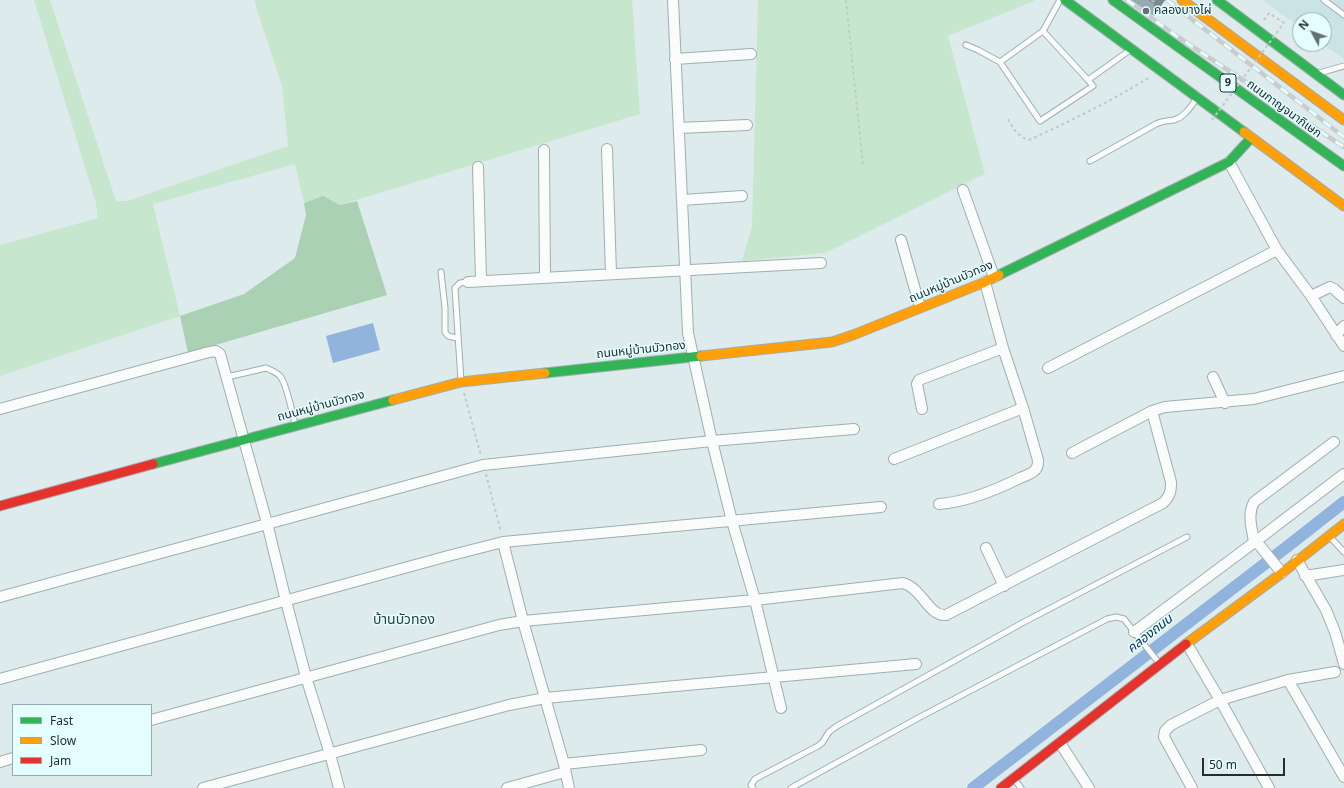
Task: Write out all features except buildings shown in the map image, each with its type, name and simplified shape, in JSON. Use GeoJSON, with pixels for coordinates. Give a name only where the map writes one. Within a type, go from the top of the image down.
{"type":"FeatureCollection","features":[{"type":"Feature","properties":{"kind":"main road"},"geometry":{"type":"LineString","coordinates":[[1065,0],[1344,206]]}},
{"type":"Feature","properties":{"kind":"main road","name":"ถนนกาญจนาภิเษก"},"geometry":{"type":"LineString","coordinates":[[1113,0],[1344,166]]}},
{"type":"Feature","properties":{"kind":"main road"},"geometry":{"type":"LineString","coordinates":[[1217,0],[1258,29],[1344,95]]}},
{"type":"Feature","properties":{"kind":"main road"},"geometry":{"type":"LineString","coordinates":[[1184,1],[1344,120]]}},
{"type":"Feature","properties":{"kind":"main road","name":"ถนนหมู่บ้านบัวทอง"},"geometry":{"type":"LineString","coordinates":[[0,506],[295,425],[461,382],[832,342],[853,335],[990,279],[1229,162],[1251,138]]}},
{"type":"Feature","properties":{"kind":"main road"},"geometry":{"type":"LineString","coordinates":[[1001,788],[1159,664],[1282,573],[1344,524]]}},
{"type":"Feature","properties":{"kind":"street"},"geometry":{"type":"LineString","coordinates":[[673,0],[688,334],[712,441],[732,521],[755,600],[781,708]]}},
{"type":"Feature","properties":{"kind":"street"},"geometry":{"type":"LineString","coordinates":[[675,59],[751,54]]}},
{"type":"Feature","properties":{"kind":"street"},"geometry":{"type":"LineString","coordinates":[[678,128],[747,124]]}},
{"type":"Feature","properties":{"kind":"street"},"geometry":{"type":"LineString","coordinates":[[607,149],[611,274]]}},
{"type":"Feature","properties":{"kind":"street"},"geometry":{"type":"LineString","coordinates":[[544,150],[545,277]]}},
{"type":"Feature","properties":{"kind":"street"},"geometry":{"type":"LineString","coordinates":[[1229,162],[1277,250],[1311,296],[1344,346]]}},
{"type":"Feature","properties":{"kind":"street"},"geometry":{"type":"LineString","coordinates":[[478,167],[481,280]]}},
{"type":"Feature","properties":{"kind":"street"},"geometry":{"type":"LineString","coordinates":[[939,504],[964,500],[1012,482],[1034,472],[1038,466],[1038,460],[1023,408],[1003,348],[990,279],[963,190]]}},
{"type":"Feature","properties":{"kind":"street"},"geometry":{"type":"LineString","coordinates":[[682,200],[742,196]]}},
{"type":"Feature","properties":{"kind":"street"},"geometry":{"type":"LineString","coordinates":[[901,240],[920,307]]}},
{"type":"Feature","properties":{"kind":"street"},"geometry":{"type":"LineString","coordinates":[[1048,368],[1277,250]]}},
{"type":"Feature","properties":{"kind":"street"},"geometry":{"type":"LineString","coordinates":[[468,282],[481,280],[821,263]]}},
{"type":"Feature","properties":{"kind":"street"},"geometry":{"type":"LineString","coordinates":[[1311,296],[1330,287],[1344,298]]}},
{"type":"Feature","properties":{"kind":"street"},"geometry":{"type":"LineString","coordinates":[[1336,335],[1344,326]]}},
{"type":"Feature","properties":{"kind":"street"},"geometry":{"type":"LineString","coordinates":[[922,409],[917,384],[919,380],[1003,348]]}},
{"type":"Feature","properties":{"kind":"street"},"geometry":{"type":"LineString","coordinates":[[0,409],[209,352],[216,351],[220,354],[267,524],[306,678],[339,788]]}},
{"type":"Feature","properties":{"kind":"street"},"geometry":{"type":"LineString","coordinates":[[1072,453],[1152,411],[1165,407],[1254,399],[1344,376]]}},
{"type":"Feature","properties":{"kind":"street"},"geometry":{"type":"LineString","coordinates":[[1213,377],[1225,402]]}},
{"type":"Feature","properties":{"kind":"street"},"geometry":{"type":"LineString","coordinates":[[894,458],[1023,408]]}},
{"type":"Feature","properties":{"kind":"street"},"geometry":{"type":"LineString","coordinates":[[152,720],[499,625],[522,621],[755,600],[903,583],[914,587],[934,611],[942,616],[946,615],[1163,503],[1169,497],[1171,492],[1171,482],[1152,411]]}},
{"type":"Feature","properties":{"kind":"street"},"geometry":{"type":"LineString","coordinates":[[0,597],[483,465],[712,441],[854,429]]}},
{"type":"Feature","properties":{"kind":"street"},"geometry":{"type":"LineString","coordinates":[[1282,573],[1256,542],[1249,514],[1250,509],[1254,502],[1334,442]]}},
{"type":"Feature","properties":{"kind":"street"},"geometry":{"type":"LineString","coordinates":[[1134,632],[1256,542],[1344,474]]}},
{"type":"Feature","properties":{"kind":"street"},"geometry":{"type":"LineString","coordinates":[[0,679],[504,542],[881,507]]}},
{"type":"Feature","properties":{"kind":"street"},"geometry":{"type":"LineString","coordinates":[[504,542],[522,621],[565,768],[569,788]]}},
{"type":"Feature","properties":{"kind":"street"},"geometry":{"type":"LineString","coordinates":[[986,548],[1004,586]]}},
{"type":"Feature","properties":{"kind":"street"},"geometry":{"type":"LineString","coordinates":[[1297,560],[1326,610],[1335,632],[1344,664]]}},
{"type":"Feature","properties":{"kind":"street"},"geometry":{"type":"LineString","coordinates":[[1305,576],[1344,570]]}},
{"type":"Feature","properties":{"kind":"street"},"geometry":{"type":"LineString","coordinates":[[1187,644],[1269,788]]}},
{"type":"Feature","properties":{"kind":"street"},"geometry":{"type":"LineString","coordinates":[[203,788],[509,705],[545,698],[916,664]]}},
{"type":"Feature","properties":{"kind":"street"},"geometry":{"type":"LineString","coordinates":[[1192,788],[1164,737],[1166,731],[1171,725],[1220,700],[1288,680],[1335,672]]}},
{"type":"Feature","properties":{"kind":"street"},"geometry":{"type":"LineString","coordinates":[[1288,680],[1344,777]]}},
{"type":"Feature","properties":{"kind":"street"},"geometry":{"type":"LineString","coordinates":[[1060,743],[1089,788]]}},
{"type":"Feature","properties":{"kind":"street"},"geometry":{"type":"LineString","coordinates":[[507,788],[565,768],[701,750]]}},
{"type":"Feature","properties":{"kind":"street"},"geometry":{"type":"LineString","coordinates":[[0,762],[12,758]]}},
{"type":"Feature","properties":{"kind":"lane"},"geometry":{"type":"LineString","coordinates":[[1000,62],[1043,31],[1060,0]]}},
{"type":"Feature","properties":{"kind":"lane"},"geometry":{"type":"LineString","coordinates":[[1324,0],[1344,15]]}},
{"type":"Feature","properties":{"kind":"lane"},"geometry":{"type":"LineString","coordinates":[[966,45],[1000,62],[1040,121],[1093,86],[1043,31]]}},
{"type":"Feature","properties":{"kind":"lane"},"geometry":{"type":"LineString","coordinates":[[1088,80],[1132,48]]}},
{"type":"Feature","properties":{"kind":"lane"},"geometry":{"type":"LineString","coordinates":[[1316,74],[1344,66]]}},
{"type":"Feature","properties":{"kind":"lane"},"geometry":{"type":"LineString","coordinates":[[1090,161],[1162,121],[1182,117],[1198,98]]}},
{"type":"Feature","properties":{"kind":"lane"},"geometry":{"type":"LineString","coordinates":[[441,272],[445,308],[445,332],[448,336],[457,338]]}},
{"type":"Feature","properties":{"kind":"lane"},"geometry":{"type":"LineString","coordinates":[[461,382],[455,288],[460,283],[468,282]]}},
{"type":"Feature","properties":{"kind":"lane"},"geometry":{"type":"LineString","coordinates":[[227,377],[266,368],[280,376],[295,425]]}},
{"type":"Feature","properties":{"kind":"lane"},"geometry":{"type":"LineString","coordinates":[[1329,536],[1344,552]]}},
{"type":"Feature","properties":{"kind":"lane"},"geometry":{"type":"LineString","coordinates":[[753,788],[751,785],[755,779],[818,746],[829,732],[837,726],[1024,622],[1187,537]]}},
{"type":"Feature","properties":{"kind":"lane"},"geometry":{"type":"LineString","coordinates":[[791,788],[920,717],[1107,619],[1116,617],[1124,619],[1159,664]]}},
{"type":"Feature","properties":{"kind":"lane"},"geometry":{"type":"LineString","coordinates":[[1014,778],[1021,788]]}},
{"type":"Feature","properties":{"kind":"path"},"geometry":{"type":"LineString","coordinates":[[846,0],[863,165]]}},
{"type":"Feature","properties":{"kind":"path"},"geometry":{"type":"LineString","coordinates":[[1212,120],[1284,23],[1269,13]]}},
{"type":"Feature","properties":{"kind":"path"},"geometry":{"type":"LineString","coordinates":[[1008,119],[1015,130],[1025,139],[1029,140],[1066,124],[1118,97],[1162,71]]}},
{"type":"Feature","properties":{"kind":"shaded area"},"geometry":{"type":"Polygon","coordinates":[[[1262,0],[1344,0],[1344,59],[1332,50],[1332,12],[1292,12],[1292,21],[1262,0]]]}},
{"type":"Feature","properties":{"kind":"green space"},"geometry":{"type":"Polygon","coordinates":[[[34,0],[50,0],[116,201],[127,201],[288,146],[282,86],[254,0],[632,0],[640,114],[340,205],[323,196],[304,203],[295,164],[153,204],[180,316],[0,376],[0,245],[98,218],[96,203],[34,0]]]}},
{"type":"Feature","properties":{"kind":"green space"},"geometry":{"type":"Polygon","coordinates":[[[758,0],[1033,0],[1034,1],[948,36],[985,174],[825,253],[742,261],[752,226],[758,0]]]}},
{"type":"Feature","properties":{"kind":"green space"},"geometry":{"type":"Polygon","coordinates":[[[323,196],[340,205],[357,201],[387,295],[188,353],[180,316],[244,294],[295,258],[306,215],[304,203],[323,196]]]}},
{"type":"Feature","properties":{"kind":"water"},"geometry":{"type":"Polygon","coordinates":[[[373,323],[380,350],[333,363],[326,336],[373,323]]]}},
{"type":"Feature","properties":{"kind":"waterway","name":"คลองถนน"},"geometry":{"type":"LineString","coordinates":[[973,788],[1344,502]]}},
{"type":"Feature","properties":{"kind":"railway"},"geometry":{"type":"LineString","coordinates":[[1127,0],[1175,35],[1344,147]]}},
{"type":"Feature","properties":{"kind":"railway"},"geometry":{"type":"LineString","coordinates":[[1167,0],[1344,137]]}},
{"type":"Feature","properties":{"kind":"traffic: fast"},"geometry":{"type":"LineString","coordinates":[[1065,0],[1244,132]]}},
{"type":"Feature","properties":{"kind":"traffic: fast"},"geometry":{"type":"LineString","coordinates":[[1113,0],[1344,166]]}},
{"type":"Feature","properties":{"kind":"traffic: fast"},"geometry":{"type":"LineString","coordinates":[[1217,0],[1344,95]]}},
{"type":"Feature","properties":{"kind":"traffic: fast"},"geometry":{"type":"LineString","coordinates":[[999,275],[1229,162],[1251,138]]}},
{"type":"Feature","properties":{"kind":"traffic: fast"},"geometry":{"type":"LineString","coordinates":[[545,373],[701,356]]}},
{"type":"Feature","properties":{"kind":"traffic: fast"},"geometry":{"type":"LineString","coordinates":[[153,464],[393,400]]}},
{"type":"Feature","properties":{"kind":"traffic: slow"},"geometry":{"type":"LineString","coordinates":[[1182,0],[1344,120]]}},
{"type":"Feature","properties":{"kind":"traffic: slow"},"geometry":{"type":"LineString","coordinates":[[1244,132],[1344,206]]}},
{"type":"Feature","properties":{"kind":"traffic: slow"},"geometry":{"type":"LineString","coordinates":[[701,356],[832,342],[853,335],[999,275]]}},
{"type":"Feature","properties":{"kind":"traffic: slow"},"geometry":{"type":"LineString","coordinates":[[393,400],[461,382],[545,373]]}},
{"type":"Feature","properties":{"kind":"traffic: slow"},"geometry":{"type":"LineString","coordinates":[[1186,644],[1282,573],[1344,524]]}},
{"type":"Feature","properties":{"kind":"traffic: jam"},"geometry":{"type":"LineString","coordinates":[[0,506],[153,464]]}},
{"type":"Feature","properties":{"kind":"traffic: jam"},"geometry":{"type":"LineString","coordinates":[[1001,788],[1186,644]]}},
{"type":"Feature","properties":{"kind":"place","name":"คลองบางไผ่"},"geometry":{"type":"Point","coordinates":[1146,11]}},
{"type":"Feature","properties":{"kind":"district","name":"บ้านบัวทอง"},"geometry":{"type":"Point","coordinates":[404,620]}}]}
